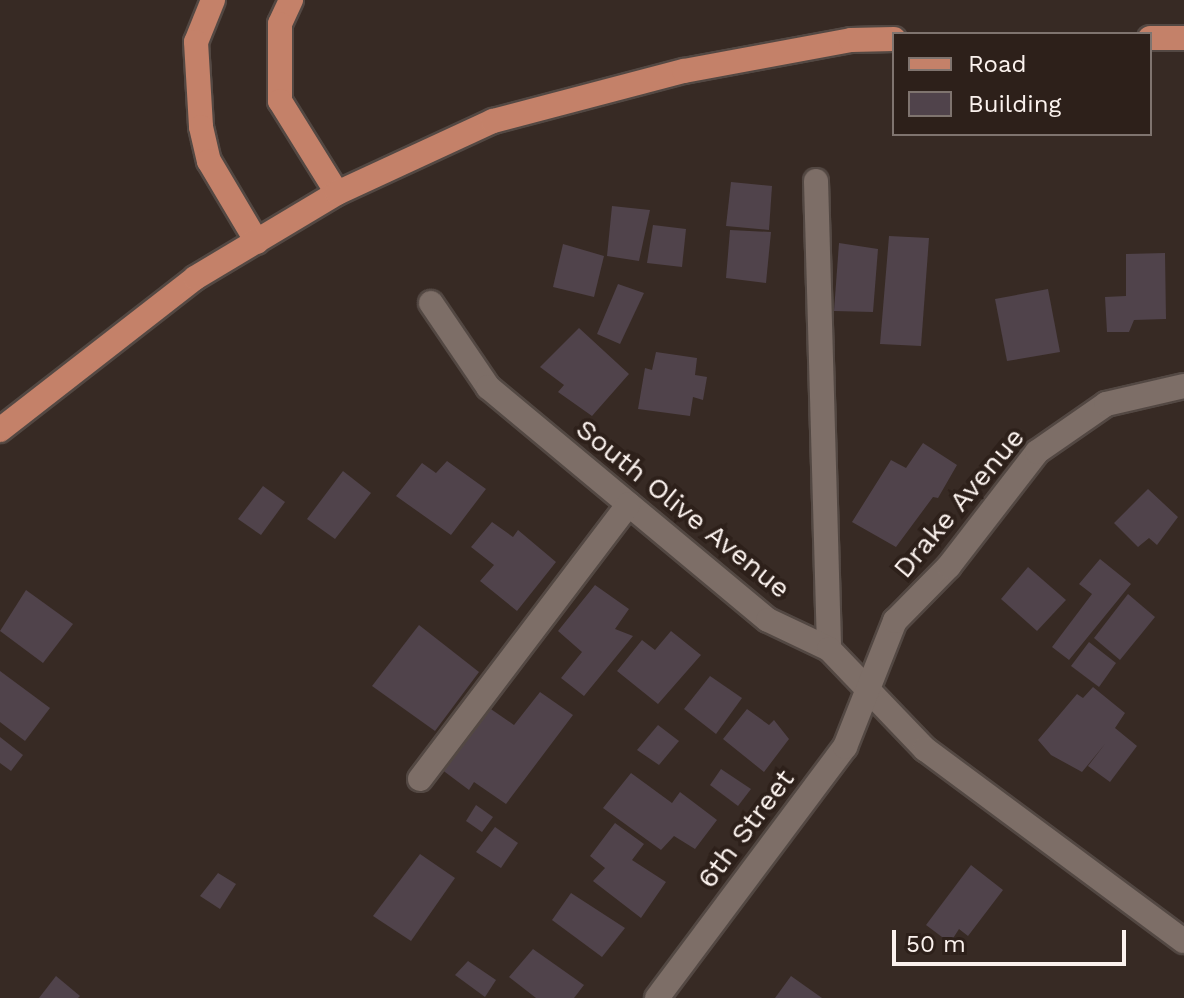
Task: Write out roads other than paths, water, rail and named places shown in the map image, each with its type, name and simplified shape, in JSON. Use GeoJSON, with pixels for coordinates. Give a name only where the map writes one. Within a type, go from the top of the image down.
{"type":"FeatureCollection","features":[{"type":"Feature","properties":{"kind":"main road"},"geometry":{"type":"LineString","coordinates":[[213,0],[196,42],[201,127],[209,161],[257,242]]}},
{"type":"Feature","properties":{"kind":"main road"},"geometry":{"type":"LineString","coordinates":[[291,0],[280,24],[280,101],[337,193]]}},
{"type":"Feature","properties":{"kind":"main road"},"geometry":{"type":"LineString","coordinates":[[1152,38],[1184,38]]}},
{"type":"Feature","properties":{"kind":"main road"},"geometry":{"type":"LineString","coordinates":[[0,430],[195,278],[337,193],[493,121],[684,71],[851,40],[892,39]]}},
{"type":"Feature","properties":{"kind":"street"},"geometry":{"type":"LineString","coordinates":[[816,181],[829,649]]}},
{"type":"Feature","properties":{"kind":"street","name":"South Olive Avenue"},"geometry":{"type":"LineString","coordinates":[[431,303],[488,387],[768,620],[829,649],[925,749],[1184,941]]}},
{"type":"Feature","properties":{"kind":"street","name":"Drake Avenue"},"geometry":{"type":"LineString","coordinates":[[868,689],[895,621],[949,566],[1037,452],[1106,404],[1184,386]]}},
{"type":"Feature","properties":{"kind":"street"},"geometry":{"type":"LineString","coordinates":[[420,779],[629,504]]}},
{"type":"Feature","properties":{"kind":"street","name":"6th Street"},"geometry":{"type":"LineString","coordinates":[[657,998],[845,747],[868,689]]}}]}
